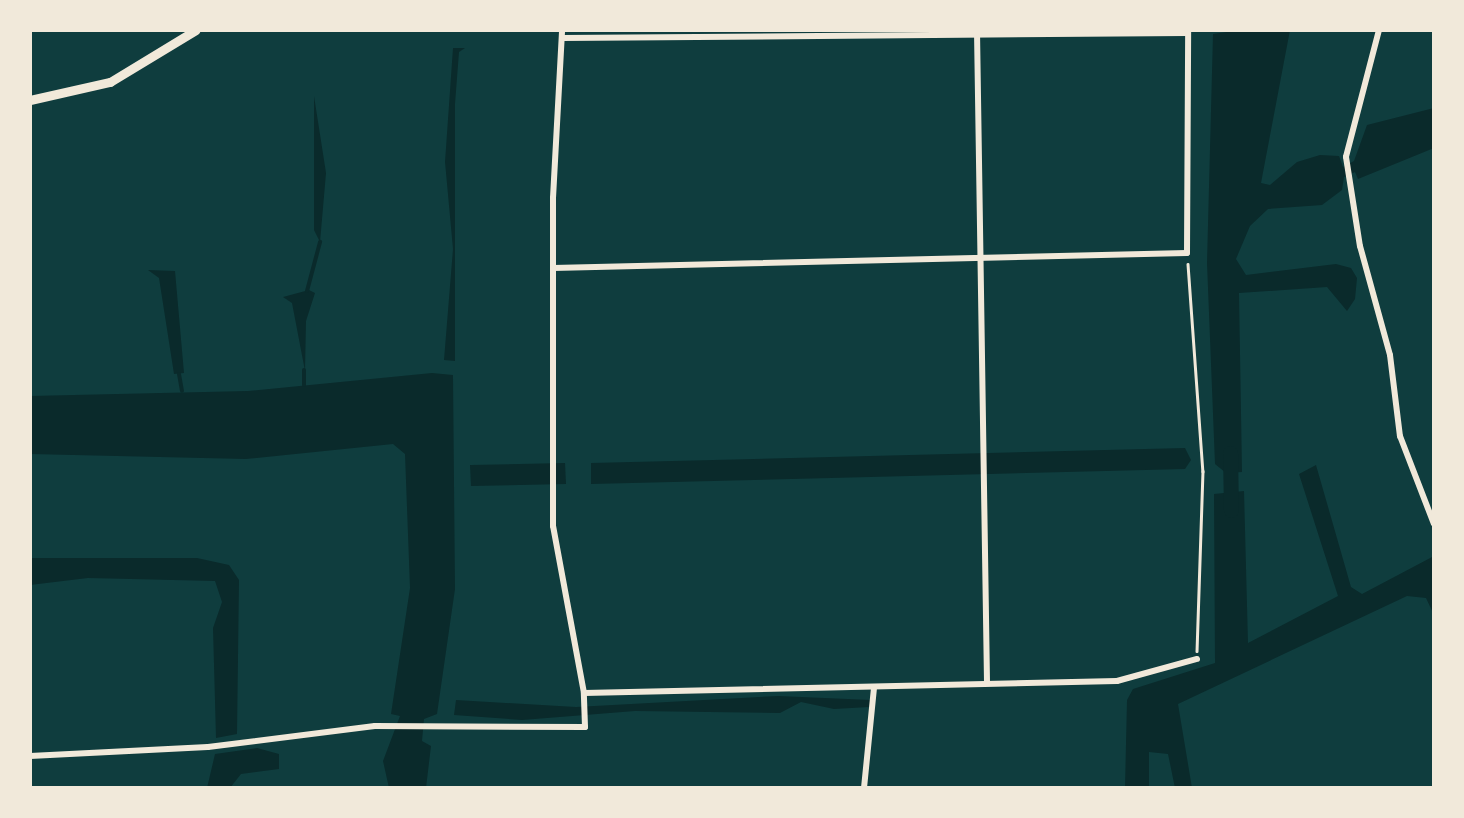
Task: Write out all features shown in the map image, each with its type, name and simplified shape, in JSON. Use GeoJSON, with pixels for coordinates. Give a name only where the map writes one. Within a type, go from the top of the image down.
{"type":"FeatureCollection","features":[{"type":"Feature","properties":{"kind":"main road"},"geometry":{"type":"LineString","coordinates":[[30,100],[110,82],[196,30]]}},
{"type":"Feature","properties":{"kind":"street"},"geometry":{"type":"LineString","coordinates":[[1380,30],[1346,156],[1360,246],[1390,355],[1400,436],[1434,524]]}},
{"type":"Feature","properties":{"kind":"street"},"geometry":{"type":"LineString","coordinates":[[977,31],[987,682]]}},
{"type":"Feature","properties":{"kind":"street"},"geometry":{"type":"LineString","coordinates":[[30,756],[208,747],[375,726],[585,727],[584,693],[553,512],[552,268],[562,34],[977,31],[1061,38],[1187,32],[1187,253],[552,268]]}},
{"type":"Feature","properties":{"kind":"street"},"geometry":{"type":"LineString","coordinates":[[584,693],[1117,680],[1197,659]]}},
{"type":"Feature","properties":{"kind":"street"},"geometry":{"type":"LineString","coordinates":[[864,788],[874,687]]}},
{"type":"Feature","properties":{"kind":"path"},"geometry":{"type":"LineString","coordinates":[[1187,253],[1203,471],[1197,659]]}},
{"type":"Feature","properties":{"kind":"water"},"geometry":{"type":"Polygon","coordinates":[[[1290,30],[1261,183],[1270,185],[1297,162],[1320,155],[1339,156],[1343,167],[1354,161],[1367,125],[1434,108],[1434,148],[1358,179],[1355,172],[1344,177],[1342,190],[1322,205],[1268,209],[1250,226],[1236,259],[1246,275],[1336,264],[1351,268],[1357,278],[1355,299],[1347,311],[1327,287],[1239,293],[1242,472],[1226,473],[1215,464],[1207,263],[1213,34],[1290,30]]]}},
{"type":"Feature","properties":{"kind":"water"},"geometry":{"type":"Polygon","coordinates":[[[453,48],[465,48],[459,52],[455,104],[455,361],[444,360],[453,249],[445,162],[453,48]]]}},
{"type":"Feature","properties":{"kind":"water"},"geometry":{"type":"Polygon","coordinates":[[[314,96],[326,173],[320,242],[314,230],[314,96]]]}},
{"type":"Feature","properties":{"kind":"water"},"geometry":{"type":"Polygon","coordinates":[[[148,270],[175,271],[184,373],[174,374],[159,278],[148,270]]]}},
{"type":"Feature","properties":{"kind":"water"},"geometry":{"type":"Polygon","coordinates":[[[309,290],[315,293],[306,321],[305,371],[292,303],[283,297],[309,290]]]}},
{"type":"Feature","properties":{"kind":"water"},"geometry":{"type":"Polygon","coordinates":[[[432,373],[453,375],[455,589],[437,714],[424,719],[422,741],[431,746],[426,788],[389,788],[383,761],[400,716],[391,714],[410,588],[405,454],[393,444],[246,459],[30,454],[30,396],[248,391],[432,373]]]}},
{"type":"Feature","properties":{"kind":"water"},"geometry":{"type":"Polygon","coordinates":[[[1185,448],[1191,460],[1185,469],[591,484],[591,463],[1185,448]]]}},
{"type":"Feature","properties":{"kind":"water"},"geometry":{"type":"Polygon","coordinates":[[[565,463],[566,484],[471,486],[470,465],[565,463]]]}},
{"type":"Feature","properties":{"kind":"water"},"geometry":{"type":"Polygon","coordinates":[[[1316,465],[1351,587],[1362,594],[1434,556],[1434,615],[1426,598],[1407,596],[1178,704],[1192,788],[1175,788],[1168,754],[1149,752],[1149,788],[1125,788],[1127,700],[1133,689],[1215,663],[1214,494],[1244,491],[1248,643],[1338,596],[1299,474],[1316,465]]]}},
{"type":"Feature","properties":{"kind":"water"},"geometry":{"type":"Polygon","coordinates":[[[30,558],[197,558],[229,565],[239,580],[237,734],[216,738],[213,628],[222,602],[215,581],[88,578],[30,585],[30,558]]]}},
{"type":"Feature","properties":{"kind":"water"},"geometry":{"type":"Polygon","coordinates":[[[778,696],[871,700],[869,707],[834,709],[801,702],[780,713],[635,711],[522,720],[454,715],[456,700],[576,707],[778,696]]]}},
{"type":"Feature","properties":{"kind":"water"},"geometry":{"type":"Polygon","coordinates":[[[257,748],[279,754],[279,769],[241,774],[230,788],[207,788],[215,754],[257,748]]]}},
{"type":"Feature","properties":{"kind":"waterway"},"geometry":{"type":"LineString","coordinates":[[307,291],[320,242]]}},
{"type":"Feature","properties":{"kind":"waterway"},"geometry":{"type":"LineString","coordinates":[[304,370],[304,385]]}},
{"type":"Feature","properties":{"kind":"waterway"},"geometry":{"type":"LineString","coordinates":[[179,374],[182,391]]}},
{"type":"Feature","properties":{"kind":"waterway"},"geometry":{"type":"LineString","coordinates":[[1230,453],[1231,510]]}}]}
